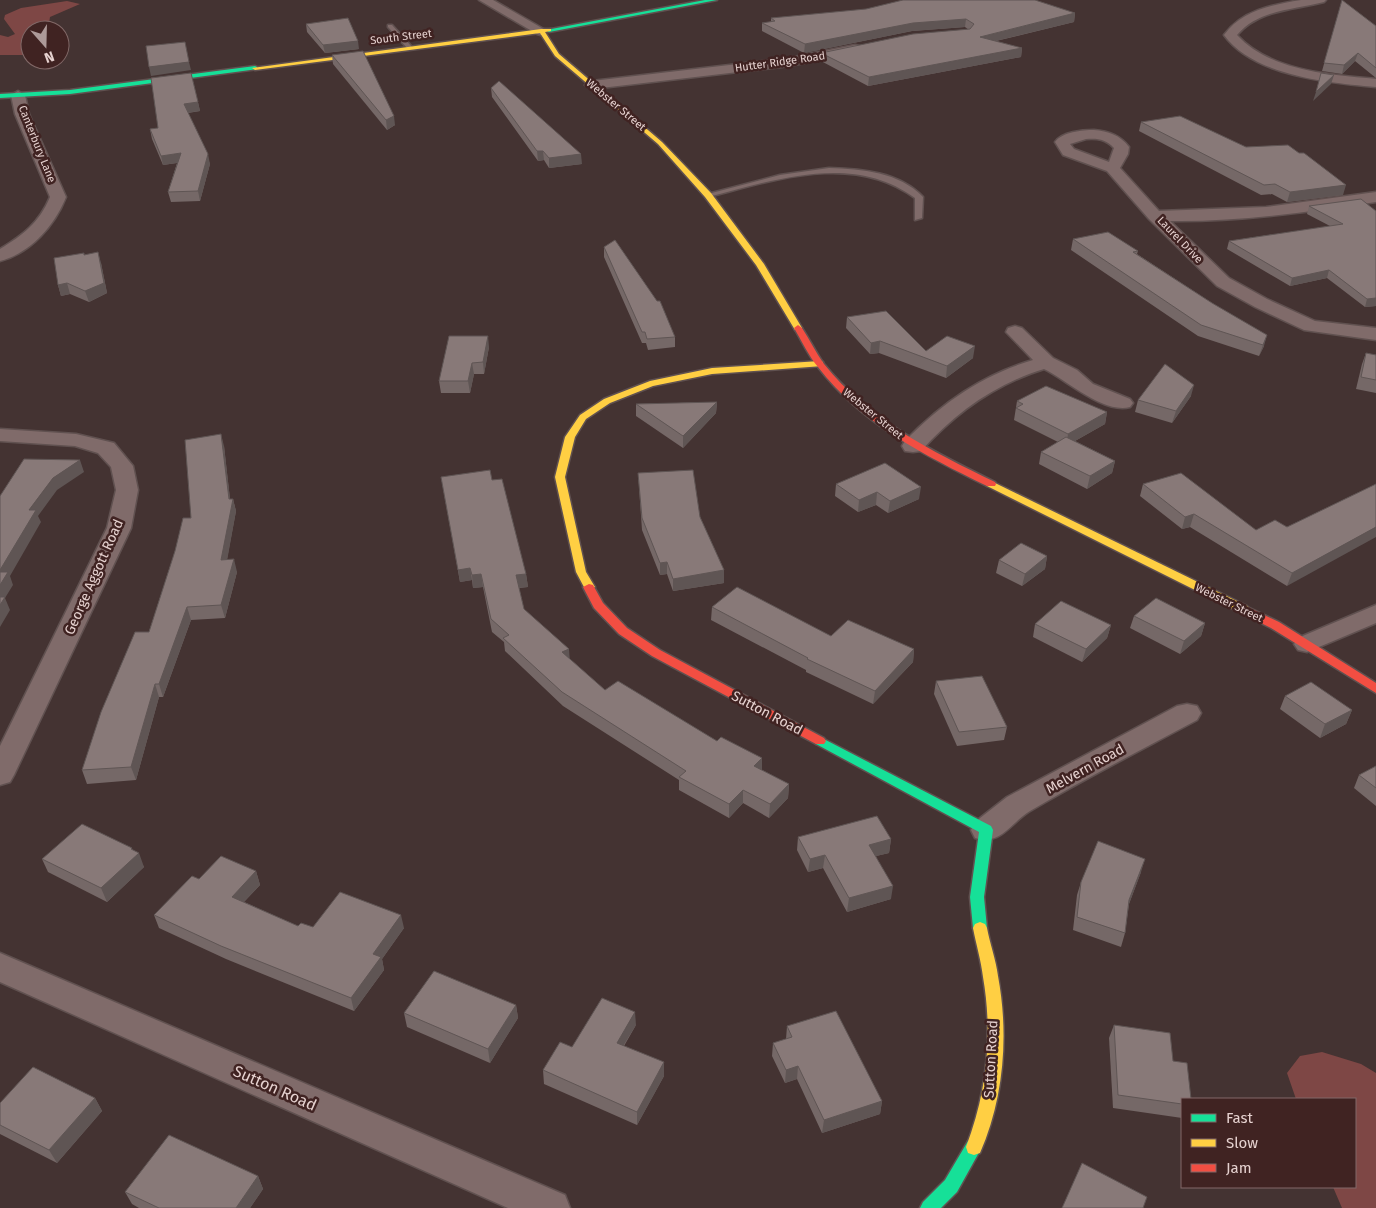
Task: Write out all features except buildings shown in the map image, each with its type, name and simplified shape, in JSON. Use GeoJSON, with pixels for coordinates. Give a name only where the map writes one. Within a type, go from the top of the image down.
{"type":"FeatureCollection","features":[{"type":"Feature","properties":{"kind":"street","name":"Webster Street"},"geometry":{"type":"LineString","coordinates":[[485,0],[541,31],[557,55],[660,143],[708,195],[760,264],[820,364],[850,398],[888,430],[913,446],[1275,625],[1376,689]]}},
{"type":"Feature","properties":{"kind":"street","name":"South Street"},"geometry":{"type":"LineString","coordinates":[[0,96],[70,92],[541,31],[714,0]]}},
{"type":"Feature","properties":{"kind":"street"},"geometry":{"type":"LineString","coordinates":[[1320,0],[1254,16],[1236,26],[1230,35],[1238,46],[1250,54],[1290,68],[1329,78],[1376,83]]}},
{"type":"Feature","properties":{"kind":"street","name":"Hutter Ridge Road"},"geometry":{"type":"LineString","coordinates":[[592,85],[789,62],[865,47]]}},
{"type":"Feature","properties":{"kind":"street","name":"Canterbury Lane"},"geometry":{"type":"LineString","coordinates":[[0,256],[32,237],[51,217],[58,197],[22,114],[18,96]]}},
{"type":"Feature","properties":{"kind":"street"},"geometry":{"type":"LineString","coordinates":[[1112,168],[1155,216]]}},
{"type":"Feature","properties":{"kind":"street","name":"Laurel Drive"},"geometry":{"type":"LineString","coordinates":[[1155,216],[1208,218],[1376,197]]}},
{"type":"Feature","properties":{"kind":"street","name":"Laurel Drive"},"geometry":{"type":"LineString","coordinates":[[1155,216],[1223,282],[1261,303],[1310,326],[1376,334]]}},
{"type":"Feature","properties":{"kind":"street"},"geometry":{"type":"LineString","coordinates":[[1015,332],[1046,362],[1070,374],[1086,388],[1123,403]]}},
{"type":"Feature","properties":{"kind":"street"},"geometry":{"type":"LineString","coordinates":[[913,446],[930,426],[965,399],[999,378],[1046,362]]}},
{"type":"Feature","properties":{"kind":"street","name":"Sutton Road"},"geometry":{"type":"LineString","coordinates":[[820,364],[712,371],[659,382],[607,401],[583,417],[570,437],[560,477],[581,572],[598,605],[623,631],[656,653],[986,830],[977,906],[991,978],[995,1038],[991,1099],[968,1164],[942,1197],[929,1208]]}},
{"type":"Feature","properties":{"kind":"street","name":"George Aggott Road"},"geometry":{"type":"LineString","coordinates":[[0,435],[76,440],[106,448],[122,466],[128,490],[119,528],[0,776]]}},
{"type":"Feature","properties":{"kind":"street"},"geometry":{"type":"LineString","coordinates":[[1307,644],[1376,613]]}},
{"type":"Feature","properties":{"kind":"street","name":"Melvern Road"},"geometry":{"type":"LineString","coordinates":[[986,830],[1017,805],[1187,713]]}},
{"type":"Feature","properties":{"kind":"street","name":"Sutton Road"},"geometry":{"type":"LineString","coordinates":[[0,967],[551,1208]]}},
{"type":"Feature","properties":{"kind":"lane"},"geometry":{"type":"LineString","coordinates":[[390,26],[410,48]]}},
{"type":"Feature","properties":{"kind":"lane"},"geometry":{"type":"LineString","coordinates":[[708,195],[773,178],[841,171],[861,173],[901,184],[919,197],[918,218]]}},
{"type":"Feature","properties":{"kind":"shaded area"},"geometry":{"type":"Polygon","coordinates":[[[67,1],[80,4],[50,17],[50,20],[20,20],[20,55],[0,55],[0,35],[8,37],[15,34],[4,19],[5,15],[21,8],[67,1]]]}},
{"type":"Feature","properties":{"kind":"shaded area"},"geometry":{"type":"Polygon","coordinates":[[[1322,1052],[1361,1064],[1376,1073],[1376,1208],[1342,1208],[1333,1188],[1356,1188],[1356,1098],[1296,1098],[1287,1073],[1300,1056],[1322,1052]]]}},
{"type":"Feature","properties":{"kind":"traffic: fast"},"geometry":{"type":"LineString","coordinates":[[549,30],[714,0]]}},
{"type":"Feature","properties":{"kind":"traffic: fast"},"geometry":{"type":"LineString","coordinates":[[0,96],[70,92],[255,68]]}},
{"type":"Feature","properties":{"kind":"traffic: fast"},"geometry":{"type":"LineString","coordinates":[[820,741],[986,830],[977,897],[980,928]]}},
{"type":"Feature","properties":{"kind":"traffic: fast"},"geometry":{"type":"LineString","coordinates":[[929,1208],[951,1186],[974,1147]]}},
{"type":"Feature","properties":{"kind":"traffic: slow"},"geometry":{"type":"LineString","coordinates":[[255,68],[549,30]]}},
{"type":"Feature","properties":{"kind":"traffic: slow"},"geometry":{"type":"LineString","coordinates":[[541,31],[557,55],[660,143],[708,195],[760,264],[798,328]]}},
{"type":"Feature","properties":{"kind":"traffic: slow"},"geometry":{"type":"LineString","coordinates":[[589,587],[581,572],[560,477],[570,437],[583,417],[607,401],[650,384],[712,371],[820,364]]}},
{"type":"Feature","properties":{"kind":"traffic: slow"},"geometry":{"type":"LineString","coordinates":[[991,484],[1243,609]]}},
{"type":"Feature","properties":{"kind":"traffic: slow"},"geometry":{"type":"LineString","coordinates":[[974,1147],[988,1106],[996,1041],[994,998],[980,928]]}},
{"type":"Feature","properties":{"kind":"traffic: jam"},"geometry":{"type":"LineString","coordinates":[[798,328],[820,364],[857,404],[877,420],[920,448],[991,484]]}},
{"type":"Feature","properties":{"kind":"traffic: jam"},"geometry":{"type":"LineString","coordinates":[[589,587],[598,605],[623,631],[656,653],[820,741]]}},
{"type":"Feature","properties":{"kind":"traffic: jam"},"geometry":{"type":"LineString","coordinates":[[1243,609],[1275,625],[1376,689]]}}]}
